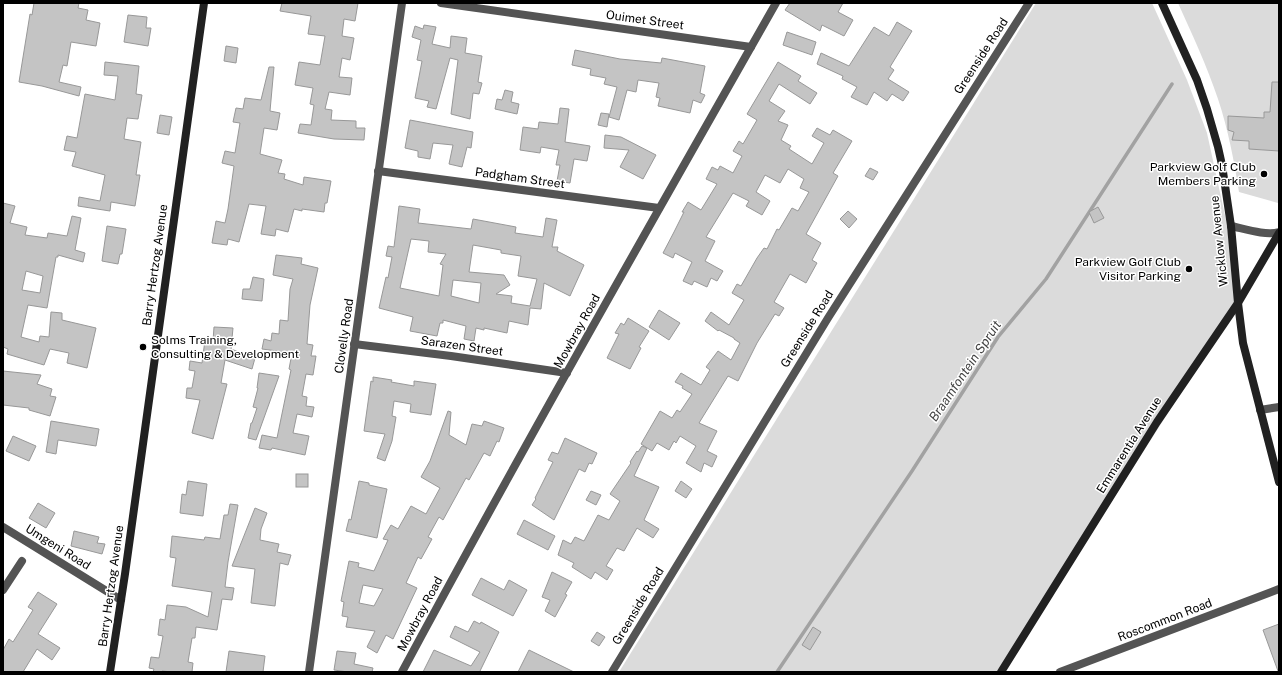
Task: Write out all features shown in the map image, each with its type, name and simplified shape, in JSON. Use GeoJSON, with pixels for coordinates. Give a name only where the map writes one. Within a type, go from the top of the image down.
{"type":"FeatureCollection","features":[{"type":"Feature","properties":{"kind":"street","name":"Barry Hertzog Avenue"},"geometry":{"type":"LineString","coordinates":[[110,672],[204,3]]}},
{"type":"Feature","properties":{"kind":"street","name":"Clovelly Road"},"geometry":{"type":"LineString","coordinates":[[309,672],[402,3]]}},
{"type":"Feature","properties":{"kind":"street","name":"Ouimet Street"},"geometry":{"type":"LineString","coordinates":[[441,3],[751,47]]}},
{"type":"Feature","properties":{"kind":"street","name":"Mowbray Road"},"geometry":{"type":"LineString","coordinates":[[402,672],[472,542],[659,208],[776,3]]}},
{"type":"Feature","properties":{"kind":"street","name":"Greenside Road"},"geometry":{"type":"LineString","coordinates":[[612,672],[828,318],[1029,3]]}},
{"type":"Feature","properties":{"kind":"street","name":"Wicklow Avenue"},"geometry":{"type":"LineString","coordinates":[[1162,3],[1197,80],[1207,109],[1222,166],[1231,226],[1243,343],[1279,482]]}},
{"type":"Feature","properties":{"kind":"street","name":"Padgham Street"},"geometry":{"type":"LineString","coordinates":[[378,171],[659,208]]}},
{"type":"Feature","properties":{"kind":"street"},"geometry":{"type":"LineString","coordinates":[[1231,226],[1263,232],[1279,232]]}},
{"type":"Feature","properties":{"kind":"street","name":"Emmarentia Avenue"},"geometry":{"type":"LineString","coordinates":[[1001,672],[1157,422],[1238,303],[1279,232]]}},
{"type":"Feature","properties":{"kind":"street","name":"Sarazen Street"},"geometry":{"type":"LineString","coordinates":[[354,344],[567,373]]}},
{"type":"Feature","properties":{"kind":"street"},"geometry":{"type":"LineString","coordinates":[[1260,410],[1279,408]]}},
{"type":"Feature","properties":{"kind":"street","name":"Umgeni Road"},"geometry":{"type":"LineString","coordinates":[[3,527],[121,600]]}},
{"type":"Feature","properties":{"kind":"street"},"geometry":{"type":"LineString","coordinates":[[3,590],[22,561]]}},
{"type":"Feature","properties":{"kind":"street","name":"Roscommon Road"},"geometry":{"type":"LineString","coordinates":[[1060,672],[1279,590]]}},
{"type":"Feature","properties":{"kind":"shaded area"},"geometry":{"type":"Polygon","coordinates":[[[1036,3],[1152,3],[1187,80],[1207,133],[1226,220],[1238,303],[1003,672],[619,672],[1036,3]]]}},
{"type":"Feature","properties":{"kind":"shaded area"},"geometry":{"type":"Polygon","coordinates":[[[1178,3],[1279,3],[1278,203],[1239,192],[1225,122],[1218,99],[1204,62],[1178,3]]]}},
{"type":"Feature","properties":{"kind":"building"},"geometry":{"type":"Polygon","coordinates":[[[34,3],[79,3],[78,8],[88,10],[86,20],[100,23],[96,46],[71,42],[67,66],[63,65],[59,82],[81,87],[79,96],[42,86],[19,82],[30,14],[32,15],[34,3]]]}},
{"type":"Feature","properties":{"kind":"building"},"geometry":{"type":"Polygon","coordinates":[[[282,3],[358,3],[355,21],[344,19],[342,36],[354,38],[350,60],[342,58],[339,77],[352,78],[350,95],[329,92],[325,109],[332,110],[331,120],[356,121],[356,128],[365,128],[364,140],[334,139],[298,133],[300,124],[311,125],[314,105],[310,104],[313,88],[295,85],[299,62],[320,65],[325,36],[308,34],[311,16],[280,11],[282,3]]]}},
{"type":"Feature","properties":{"kind":"building"},"geometry":{"type":"Polygon","coordinates":[[[790,3],[843,3],[838,12],[853,20],[844,36],[822,25],[820,31],[785,10],[790,3]]]}},
{"type":"Feature","properties":{"kind":"building"},"geometry":{"type":"Polygon","coordinates":[[[128,15],[147,17],[146,28],[151,28],[148,46],[124,42],[128,15]]]}},
{"type":"Feature","properties":{"kind":"building"},"geometry":{"type":"Polygon","coordinates":[[[897,22],[912,31],[890,67],[894,70],[888,79],[909,92],[903,101],[892,94],[887,101],[874,92],[867,105],[851,97],[857,87],[842,79],[843,76],[817,64],[821,53],[849,66],[874,27],[889,36],[897,22]]]}},
{"type":"Feature","properties":{"kind":"building"},"geometry":{"type":"Polygon","coordinates":[[[424,25],[436,27],[432,44],[450,48],[451,36],[467,38],[465,53],[482,56],[478,82],[482,83],[479,94],[473,93],[470,119],[451,114],[458,60],[450,58],[436,109],[427,107],[429,101],[415,98],[422,61],[417,60],[421,40],[412,37],[415,26],[423,29],[424,25]]]}},
{"type":"Feature","properties":{"kind":"building"},"geometry":{"type":"Polygon","coordinates":[[[787,32],[816,42],[812,55],[783,45],[787,32]]]}},
{"type":"Feature","properties":{"kind":"building"},"geometry":{"type":"Polygon","coordinates":[[[226,46],[238,48],[236,63],[224,61],[226,46]]]}},
{"type":"Feature","properties":{"kind":"building"},"geometry":{"type":"Polygon","coordinates":[[[575,50],[620,59],[661,63],[662,58],[705,66],[700,93],[705,95],[701,103],[693,100],[690,113],[658,106],[660,98],[656,97],[659,83],[638,80],[636,92],[627,90],[619,120],[609,117],[617,87],[604,84],[606,78],[590,75],[591,69],[572,65],[575,50]]]}},
{"type":"Feature","properties":{"kind":"building"},"geometry":{"type":"Polygon","coordinates":[[[105,62],[139,66],[136,94],[142,95],[138,119],[127,118],[124,139],[141,142],[136,175],[140,175],[135,206],[111,202],[110,211],[78,206],[79,197],[100,201],[105,175],[72,166],[76,152],[64,150],[67,136],[77,138],[85,94],[115,100],[118,76],[104,75],[105,62]]]}},
{"type":"Feature","properties":{"kind":"building"},"geometry":{"type":"Polygon","coordinates":[[[778,62],[801,76],[798,81],[817,93],[810,104],[779,84],[769,101],[785,111],[778,121],[788,125],[781,140],[791,146],[789,149],[812,164],[824,143],[812,136],[817,128],[830,135],[833,130],[852,141],[833,173],[838,176],[806,234],[821,243],[812,260],[817,263],[806,283],[790,274],[774,302],[784,308],[779,316],[775,314],[757,343],[738,381],[728,376],[699,423],[717,431],[707,451],[717,456],[712,467],[704,463],[701,472],[686,463],[696,446],[680,436],[676,443],[674,441],[669,450],[657,443],[652,451],[641,444],[660,411],[672,418],[677,410],[680,412],[692,394],[682,388],[683,386],[675,382],[681,373],[701,385],[710,370],[706,367],[718,351],[731,360],[740,343],[734,338],[719,330],[718,331],[705,321],[711,312],[729,325],[744,300],[732,293],[737,284],[741,286],[757,258],[764,248],[767,249],[777,229],[779,230],[792,208],[798,211],[809,192],[800,188],[804,179],[788,169],[780,183],[765,175],[756,192],[770,201],[762,215],[746,206],[749,201],[733,193],[706,237],[715,241],[705,261],[723,271],[717,281],[711,278],[707,287],[694,281],[692,285],[683,281],[692,262],[675,253],[673,258],[663,253],[688,202],[701,210],[717,184],[706,179],[712,167],[718,170],[720,166],[733,173],[742,156],[733,151],[739,141],[743,144],[757,120],[747,114],[778,62]]]}},
{"type":"Feature","properties":{"kind":"building"},"geometry":{"type":"Polygon","coordinates":[[[269,67],[274,67],[270,111],[280,113],[277,130],[264,128],[260,154],[282,160],[278,173],[285,174],[284,179],[303,185],[304,177],[331,181],[327,203],[325,203],[324,212],[294,209],[288,232],[276,229],[275,236],[261,234],[266,206],[249,204],[239,242],[228,239],[227,245],[212,243],[216,221],[225,223],[228,209],[234,166],[222,163],[225,151],[235,153],[240,123],[233,122],[236,108],[243,109],[245,98],[261,100],[269,67]]]}},
{"type":"Feature","properties":{"kind":"building"},"geometry":{"type":"Polygon","coordinates":[[[1272,82],[1279,82],[1279,151],[1249,149],[1249,141],[1232,140],[1234,132],[1228,130],[1228,116],[1264,118],[1264,112],[1270,112],[1272,82]]]}},
{"type":"Feature","properties":{"kind":"building"},"geometry":{"type":"Polygon","coordinates":[[[505,90],[513,92],[511,102],[519,104],[517,114],[495,109],[497,99],[502,100],[505,90]]]}},
{"type":"Feature","properties":{"kind":"building"},"geometry":{"type":"Polygon","coordinates":[[[560,108],[569,109],[565,142],[590,146],[587,161],[574,159],[570,183],[557,181],[560,165],[556,165],[559,150],[541,147],[540,153],[520,150],[523,127],[538,129],[539,122],[558,124],[560,108]]]}},
{"type":"Feature","properties":{"kind":"building"},"geometry":{"type":"Polygon","coordinates":[[[601,113],[609,114],[607,127],[598,125],[601,113]]]}},
{"type":"Feature","properties":{"kind":"building"},"geometry":{"type":"Polygon","coordinates":[[[160,115],[172,117],[169,135],[157,133],[160,115]]]}},
{"type":"Feature","properties":{"kind":"building"},"geometry":{"type":"Polygon","coordinates":[[[410,120],[473,132],[471,148],[467,147],[462,167],[449,164],[453,145],[433,143],[430,159],[418,157],[418,151],[405,148],[410,120]]]}},
{"type":"Feature","properties":{"kind":"building"},"geometry":{"type":"Polygon","coordinates":[[[605,135],[621,137],[656,155],[643,179],[620,167],[629,150],[604,148],[605,135]]]}},
{"type":"Feature","properties":{"kind":"building"},"geometry":{"type":"Polygon","coordinates":[[[870,168],[878,172],[873,180],[865,176],[870,168]]]}},
{"type":"Feature","properties":{"kind":"building"},"geometry":{"type":"Polygon","coordinates":[[[3,203],[15,206],[10,223],[27,227],[25,235],[47,238],[48,233],[67,236],[72,216],[81,218],[75,250],[85,253],[83,262],[58,255],[58,257],[56,257],[47,308],[28,305],[21,337],[39,342],[40,336],[49,337],[51,312],[62,313],[62,320],[96,328],[87,368],[67,363],[69,353],[50,349],[44,365],[7,354],[8,349],[3,347],[3,203]],[[26,271],[22,290],[40,293],[43,276],[26,271]]]}},
{"type":"Feature","properties":{"kind":"building"},"geometry":{"type":"Polygon","coordinates":[[[399,206],[420,209],[418,223],[471,229],[473,219],[516,227],[515,233],[543,237],[546,218],[557,220],[552,247],[558,247],[557,251],[584,265],[570,296],[544,283],[541,309],[530,308],[528,325],[509,321],[507,333],[484,328],[484,330],[476,328],[474,341],[464,339],[466,326],[443,320],[443,323],[440,323],[437,336],[410,331],[413,317],[379,308],[386,277],[388,278],[392,257],[386,256],[388,246],[394,247],[399,206]],[[411,239],[400,288],[439,296],[443,265],[440,264],[446,254],[428,252],[429,241],[411,239]],[[473,245],[469,272],[504,275],[510,285],[496,294],[512,296],[511,303],[530,306],[537,279],[518,276],[521,256],[501,253],[501,250],[473,245]],[[453,280],[451,296],[479,303],[481,283],[453,280]]]}},
{"type":"Feature","properties":{"kind":"building"},"geometry":{"type":"Polygon","coordinates":[[[1098,207],[1104,218],[1094,223],[1089,212],[1098,207]]]}},
{"type":"Feature","properties":{"kind":"building"},"geometry":{"type":"Polygon","coordinates":[[[848,211],[857,219],[849,228],[840,219],[848,211]]]}},
{"type":"Feature","properties":{"kind":"building"},"geometry":{"type":"Polygon","coordinates":[[[107,226],[126,229],[122,254],[120,254],[118,264],[102,261],[107,226]]]}},
{"type":"Feature","properties":{"kind":"building"},"geometry":{"type":"Polygon","coordinates":[[[276,255],[302,258],[301,264],[318,268],[310,305],[307,344],[313,345],[311,356],[316,356],[313,375],[306,374],[302,396],[307,397],[306,406],[314,407],[312,417],[297,414],[293,433],[309,436],[305,455],[272,448],[271,450],[259,448],[262,435],[277,438],[291,370],[289,369],[292,353],[262,349],[264,339],[271,341],[272,333],[279,334],[280,320],[288,321],[290,289],[293,279],[273,275],[276,255]]]}},
{"type":"Feature","properties":{"kind":"building"},"geometry":{"type":"Polygon","coordinates":[[[253,277],[264,279],[262,301],[242,299],[243,289],[250,289],[253,277]]]}},
{"type":"Feature","properties":{"kind":"building"},"geometry":{"type":"Polygon","coordinates":[[[659,310],[680,323],[669,340],[649,327],[659,310]]]}},
{"type":"Feature","properties":{"kind":"building"},"geometry":{"type":"Polygon","coordinates":[[[628,318],[649,331],[639,347],[641,348],[630,369],[607,358],[619,334],[615,333],[621,323],[624,325],[628,318]]]}},
{"type":"Feature","properties":{"kind":"building"},"geometry":{"type":"Polygon","coordinates":[[[214,327],[233,328],[231,349],[255,358],[252,369],[225,360],[221,383],[227,384],[213,439],[192,433],[200,400],[186,398],[187,388],[192,388],[195,371],[189,370],[190,361],[202,363],[205,340],[213,341],[214,327]]]}},
{"type":"Feature","properties":{"kind":"building"},"geometry":{"type":"Polygon","coordinates":[[[3,371],[41,375],[37,384],[52,389],[50,396],[56,397],[50,416],[29,410],[29,408],[3,405],[3,371]]]}},
{"type":"Feature","properties":{"kind":"building"},"geometry":{"type":"Polygon","coordinates":[[[259,373],[279,376],[256,440],[248,438],[251,423],[257,408],[253,407],[258,388],[259,373]]]}},
{"type":"Feature","properties":{"kind":"building"},"geometry":{"type":"Polygon","coordinates":[[[373,377],[414,386],[414,381],[436,384],[431,415],[410,412],[411,404],[394,401],[392,416],[396,417],[392,441],[385,461],[377,458],[385,434],[364,431],[371,381],[373,382],[373,377]]]}},
{"type":"Feature","properties":{"kind":"building"},"geometry":{"type":"Polygon","coordinates":[[[448,411],[451,412],[449,435],[466,445],[472,424],[482,426],[484,421],[504,428],[499,442],[497,441],[490,456],[484,453],[469,480],[466,478],[443,520],[439,517],[428,537],[432,539],[421,559],[418,557],[406,583],[417,588],[393,639],[386,635],[377,653],[367,647],[375,631],[346,627],[348,617],[342,616],[344,602],[341,601],[349,561],[359,563],[358,567],[374,571],[388,540],[383,539],[391,525],[398,529],[411,506],[426,514],[440,488],[421,477],[430,461],[448,411]],[[363,585],[359,603],[374,606],[383,589],[363,585]]]}},
{"type":"Feature","properties":{"kind":"building"},"geometry":{"type":"Polygon","coordinates":[[[51,421],[99,429],[96,446],[58,440],[56,454],[46,452],[51,421]]]}},
{"type":"Feature","properties":{"kind":"building"},"geometry":{"type":"Polygon","coordinates":[[[13,436],[36,446],[29,461],[6,451],[13,436]]]}},
{"type":"Feature","properties":{"kind":"building"},"geometry":{"type":"Polygon","coordinates":[[[565,438],[597,453],[592,464],[589,463],[585,472],[579,469],[554,520],[532,505],[553,462],[548,460],[552,452],[558,454],[565,438]]]}},
{"type":"Feature","properties":{"kind":"building"},"geometry":{"type":"Polygon","coordinates":[[[642,446],[647,448],[634,476],[659,487],[644,520],[659,529],[653,538],[637,528],[624,551],[617,548],[606,566],[613,570],[607,580],[595,572],[591,579],[572,567],[574,563],[558,555],[563,540],[571,544],[575,537],[584,541],[598,515],[609,520],[620,501],[610,494],[631,463],[630,462],[637,451],[638,452],[642,446]]]}},
{"type":"Feature","properties":{"kind":"building"},"geometry":{"type":"Polygon","coordinates":[[[296,474],[308,474],[308,487],[296,487],[296,474]]]}},
{"type":"Feature","properties":{"kind":"building"},"geometry":{"type":"Polygon","coordinates":[[[188,481],[207,484],[203,516],[180,513],[182,494],[186,495],[188,481]]]}},
{"type":"Feature","properties":{"kind":"building"},"geometry":{"type":"Polygon","coordinates":[[[359,481],[387,489],[377,538],[346,531],[349,519],[351,520],[359,481]]]}},
{"type":"Feature","properties":{"kind":"building"},"geometry":{"type":"Polygon","coordinates":[[[681,481],[692,489],[686,498],[675,491],[681,481]]]}},
{"type":"Feature","properties":{"kind":"building"},"geometry":{"type":"Polygon","coordinates":[[[591,491],[601,495],[596,505],[586,500],[591,491]]]}},
{"type":"Feature","properties":{"kind":"building"},"geometry":{"type":"Polygon","coordinates":[[[38,503],[55,513],[46,528],[29,518],[38,503]]]}},
{"type":"Feature","properties":{"kind":"building"},"geometry":{"type":"Polygon","coordinates":[[[230,504],[238,505],[225,587],[234,588],[232,600],[222,599],[217,630],[196,627],[195,638],[192,638],[188,662],[193,663],[192,672],[153,672],[154,669],[149,668],[151,657],[159,658],[163,636],[158,635],[160,619],[165,620],[167,605],[186,607],[208,617],[212,592],[172,586],[176,558],[170,557],[172,536],[204,540],[205,537],[220,539],[224,515],[228,515],[230,504]]]}},
{"type":"Feature","properties":{"kind":"building"},"geometry":{"type":"Polygon","coordinates":[[[255,508],[267,513],[261,529],[260,540],[279,544],[277,552],[291,555],[288,565],[280,563],[275,606],[251,603],[255,569],[232,566],[255,508]]]}},
{"type":"Feature","properties":{"kind":"building"},"geometry":{"type":"Polygon","coordinates":[[[524,520],[555,536],[548,550],[517,534],[524,520]]]}},
{"type":"Feature","properties":{"kind":"building"},"geometry":{"type":"Polygon","coordinates":[[[74,531],[99,537],[97,543],[105,544],[102,554],[71,546],[74,531]]]}},
{"type":"Feature","properties":{"kind":"building"},"geometry":{"type":"Polygon","coordinates":[[[552,572],[572,582],[555,617],[545,611],[550,600],[542,597],[552,572]]]}},
{"type":"Feature","properties":{"kind":"building"},"geometry":{"type":"Polygon","coordinates":[[[481,578],[504,590],[509,580],[527,590],[513,616],[472,595],[481,578]]]}},
{"type":"Feature","properties":{"kind":"building"},"geometry":{"type":"Polygon","coordinates":[[[38,592],[57,604],[38,634],[60,648],[52,660],[37,649],[23,672],[3,672],[3,650],[9,639],[13,642],[33,610],[28,607],[38,592]]]}},
{"type":"Feature","properties":{"kind":"building"},"geometry":{"type":"Polygon","coordinates":[[[474,621],[480,624],[481,622],[499,632],[480,671],[483,672],[423,672],[434,650],[471,666],[480,652],[450,637],[455,626],[468,632],[474,621]]]}},
{"type":"Feature","properties":{"kind":"building"},"geometry":{"type":"Polygon","coordinates":[[[1279,624],[1279,671],[1278,671],[1263,630],[1279,624]]]}},
{"type":"Feature","properties":{"kind":"building"},"geometry":{"type":"Polygon","coordinates":[[[813,627],[821,632],[810,650],[802,645],[813,627]]]}},
{"type":"Feature","properties":{"kind":"building"},"geometry":{"type":"Polygon","coordinates":[[[597,632],[605,637],[599,646],[591,641],[597,632]]]}},
{"type":"Feature","properties":{"kind":"building"},"geometry":{"type":"Polygon","coordinates":[[[529,650],[574,672],[518,672],[529,650]]]}},
{"type":"Feature","properties":{"kind":"building"},"geometry":{"type":"Polygon","coordinates":[[[229,651],[265,656],[263,672],[226,672],[229,651]]]}},
{"type":"Feature","properties":{"kind":"building"},"geometry":{"type":"Polygon","coordinates":[[[337,651],[356,653],[354,664],[373,668],[372,672],[348,672],[334,670],[337,651]]]}},
{"type":"Feature","properties":{"kind":"waterway","name":"Braamfontein Spruit"},"geometry":{"type":"LineString","coordinates":[[777,672],[912,471],[998,337],[1046,279],[1172,84]]}},
{"type":"Feature","properties":{"kind":"place","name":"Parkview Golf Club Members Parking"},"geometry":{"type":"Point","coordinates":[1264,174]}},
{"type":"Feature","properties":{"kind":"place","name":"Parkview Golf Club Visitor Parking"},"geometry":{"type":"Point","coordinates":[1189,269]}},
{"type":"Feature","properties":{"kind":"place","name":"Solms Training, Consulting & Development"},"geometry":{"type":"Point","coordinates":[143,347]}}]}
